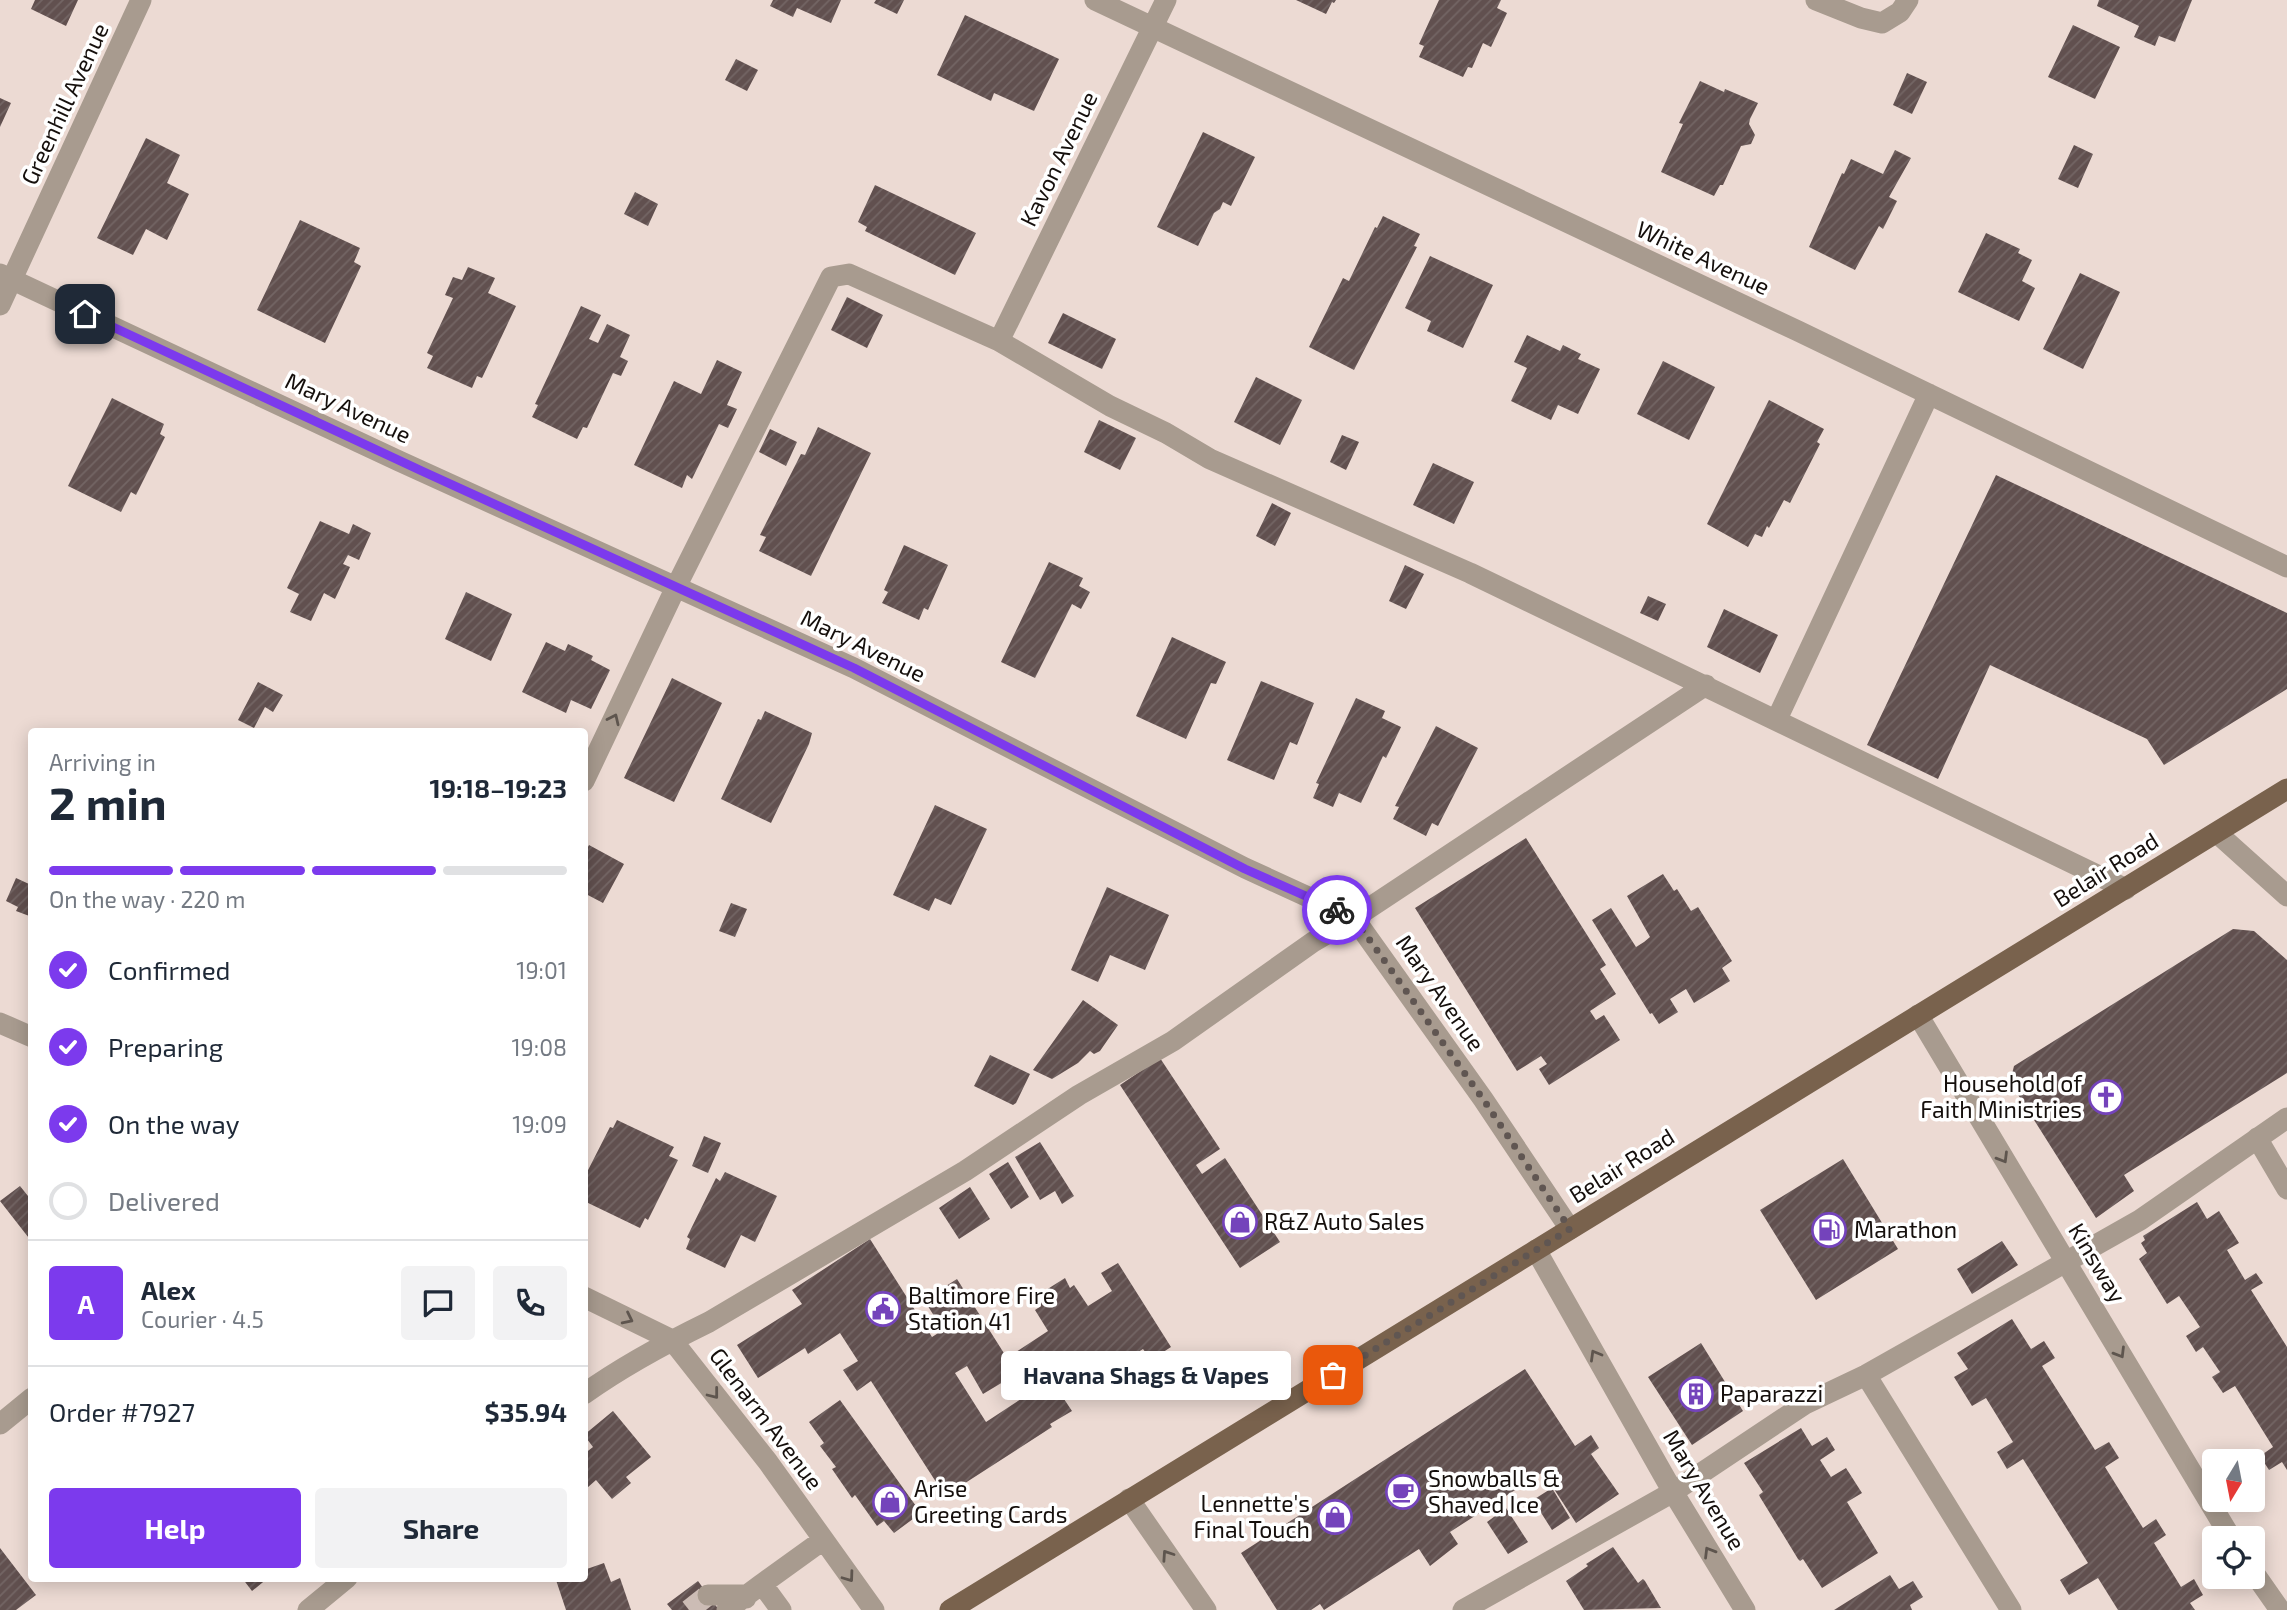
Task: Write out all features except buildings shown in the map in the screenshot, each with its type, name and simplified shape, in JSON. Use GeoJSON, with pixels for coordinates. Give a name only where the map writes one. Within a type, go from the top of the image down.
{"type":"FeatureCollection","features":[{"type":"Feature","properties":{"kind":"main road","name":"Belair Road"},"geometry":{"type":"LineString","coordinates":[[950,1610],[2287,789]]}},
{"type":"Feature","properties":{"kind":"street","name":"Greenhill Avenue"},"geometry":{"type":"LineString","coordinates":[[0,305],[6,277],[141,0]]}},
{"type":"Feature","properties":{"kind":"street","name":"White Avenue"},"geometry":{"type":"LineString","coordinates":[[1095,0],[2285,561]]}},
{"type":"Feature","properties":{"kind":"street","name":"Kavon Avenue"},"geometry":{"type":"LineString","coordinates":[[999,341],[1166,0]]}},
{"type":"Feature","properties":{"kind":"street"},"geometry":{"type":"LineString","coordinates":[[1816,0],[1861,18],[1882,23],[1900,12],[1908,0]]}},
{"type":"Feature","properties":{"kind":"street"},"geometry":{"type":"LineString","coordinates":[[588,773],[676,587],[831,277],[849,274],[999,341],[1110,406],[1166,433],[1210,459],[1471,573],[2126,889]]}},
{"type":"Feature","properties":{"kind":"street","name":"Mary Avenue"},"geometry":{"type":"LineString","coordinates":[[6,277],[854,668],[1245,869],[1354,918],[1483,1099],[1570,1229]]}},
{"type":"Feature","properties":{"kind":"street"},"geometry":{"type":"LineString","coordinates":[[1777,719],[1929,394]]}},
{"type":"Feature","properties":{"kind":"street"},"geometry":{"type":"LineString","coordinates":[[588,1392],[965,1171],[1079,1095],[1173,1041],[1313,942],[1354,918],[1706,685]]}},
{"type":"Feature","properties":{"kind":"street"},"geometry":{"type":"LineString","coordinates":[[2217,833],[2287,896]]}},
{"type":"Feature","properties":{"kind":"street","name":"Kinsway"},"geometry":{"type":"LineString","coordinates":[[1918,1015],[2224,1526]]}},
{"type":"Feature","properties":{"kind":"street"},"geometry":{"type":"LineString","coordinates":[[0,1023],[28,1035]]}},
{"type":"Feature","properties":{"kind":"street"},"geometry":{"type":"LineString","coordinates":[[1474,1607],[1673,1492],[1805,1404],[1866,1375],[2140,1220],[2287,1118]]}},
{"type":"Feature","properties":{"kind":"street"},"geometry":{"type":"LineString","coordinates":[[2257,1138],[2287,1189]]}},
{"type":"Feature","properties":{"kind":"street","name":"Mary Avenue"},"geometry":{"type":"LineString","coordinates":[[1536,1250],[1673,1492],[1745,1610]]}},
{"type":"Feature","properties":{"kind":"street","name":"Glenarm Avenue"},"geometry":{"type":"LineString","coordinates":[[588,1299],[672,1340],[768,1462],[874,1610]]}},
{"type":"Feature","properties":{"kind":"street"},"geometry":{"type":"LineString","coordinates":[[1866,1375],[2011,1610]]}},
{"type":"Feature","properties":{"kind":"street"},"geometry":{"type":"LineString","coordinates":[[0,1424],[28,1401]]}},
{"type":"Feature","properties":{"kind":"street"},"geometry":{"type":"LineString","coordinates":[[1129,1499],[1206,1610]]}},
{"type":"Feature","properties":{"kind":"street"},"geometry":{"type":"LineString","coordinates":[[727,1610],[751,1596],[823,1540]]}},
{"type":"Feature","properties":{"kind":"street"},"geometry":{"type":"LineString","coordinates":[[308,1610],[342,1582]]}},
{"type":"Feature","properties":{"kind":"street"},"geometry":{"type":"LineString","coordinates":[[2265,1589],[2280,1610]]}},
{"type":"Feature","properties":{"kind":"street"},"geometry":{"type":"LineString","coordinates":[[708,1595],[751,1596],[781,1610]]}},
{"type":"Feature","properties":{"kind":"tunnel"},"geometry":{"type":"LineString","coordinates":[[689,1610],[708,1595]]}},
{"type":"Feature","properties":{"kind":"way so far"},"geometry":{"type":"LineString","coordinates":[[1333,1375],[1570,1229],[1483,1099],[1354,918],[1337,910]]}},
{"type":"Feature","properties":{"kind":"place","name":"Household of Faith Ministries"},"geometry":{"type":"Point","coordinates":[2106,1097]}},
{"type":"Feature","properties":{"kind":"place","name":"R&Z Auto Sales"},"geometry":{"type":"Point","coordinates":[1240,1222]}},
{"type":"Feature","properties":{"kind":"place","name":"Marathon"},"geometry":{"type":"Point","coordinates":[1829,1230]}},
{"type":"Feature","properties":{"kind":"place","name":"Baltimore Fire Station 41"},"geometry":{"type":"Point","coordinates":[883,1309]}},
{"type":"Feature","properties":{"kind":"place","name":"Havana Shags & Vapes"},"geometry":{"type":"Point","coordinates":[1333,1375]}},
{"type":"Feature","properties":{"kind":"place","name":"Paparazzi"},"geometry":{"type":"Point","coordinates":[1696,1394]}},
{"type":"Feature","properties":{"kind":"place","name":"Snowballs & Shaved Ice"},"geometry":{"type":"Point","coordinates":[1403,1492]}},
{"type":"Feature","properties":{"kind":"place","name":"Arise Greeting Cards"},"geometry":{"type":"Point","coordinates":[890,1502]}},
{"type":"Feature","properties":{"kind":"place","name":"Lennette's Final Touch"},"geometry":{"type":"Point","coordinates":[1335,1517]}},
{"type":"Feature","properties":{"kind":"route"},"geometry":{"type":"LineString","coordinates":[[85,314],[854,668],[1245,869],[1337,910]]}}]}
